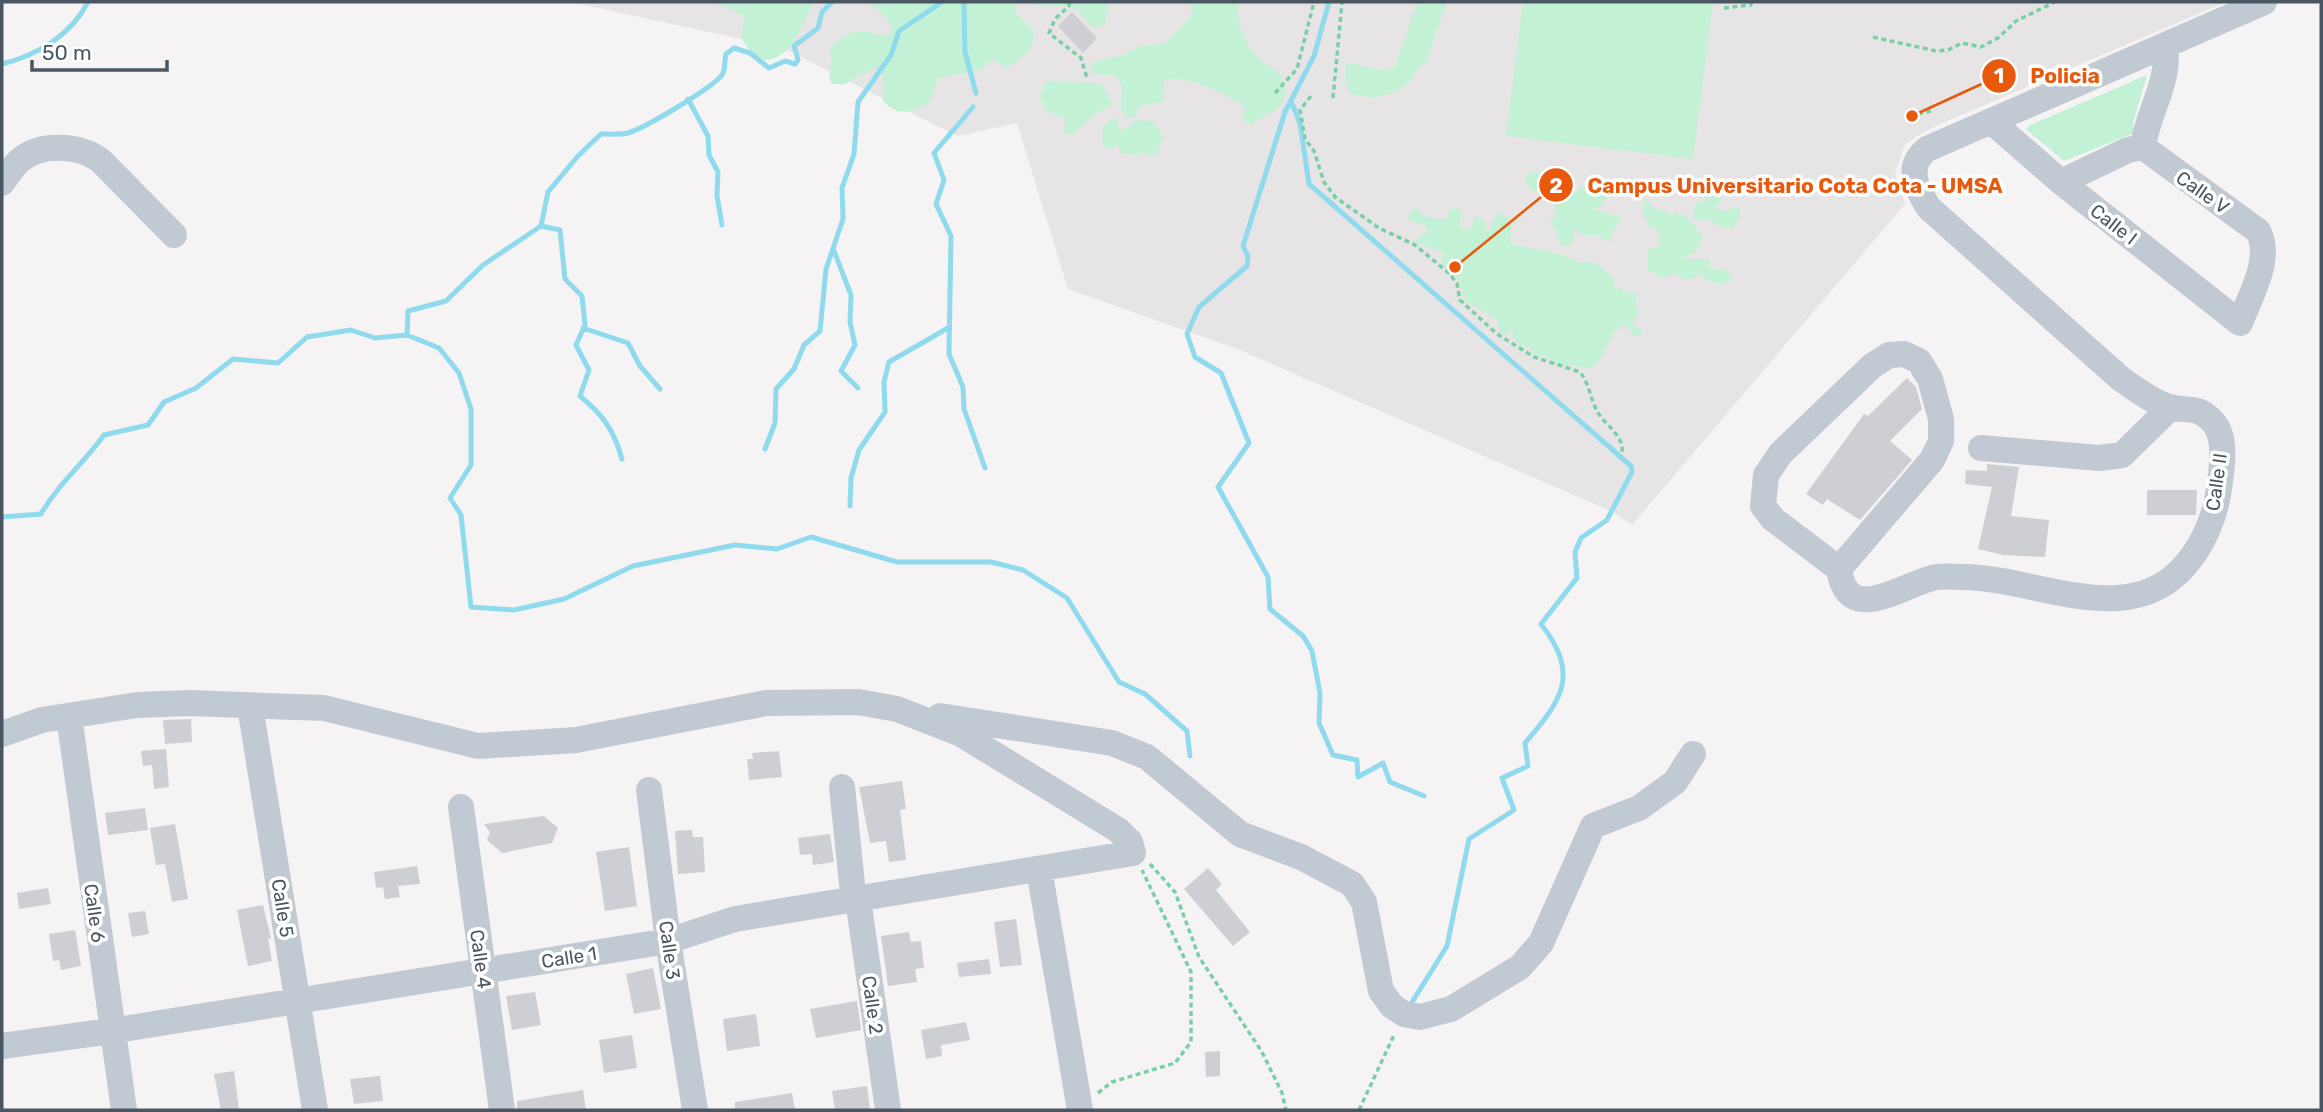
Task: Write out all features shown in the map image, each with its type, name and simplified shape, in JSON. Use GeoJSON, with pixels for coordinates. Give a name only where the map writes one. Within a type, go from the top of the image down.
{"type":"FeatureCollection","features":[{"type":"Feature","properties":{"kind":"street"},"geometry":{"type":"LineString","coordinates":[[1991,121],[2264,2]]}},
{"type":"Feature","properties":{"kind":"street"},"geometry":{"type":"LineString","coordinates":[[2061,182],[2128,149],[2143,147],[2146,124],[2152,113],[2167,59],[2165,46]]}},
{"type":"Feature","properties":{"kind":"street","name":"Calle II"},"geometry":{"type":"LineString","coordinates":[[1839,569],[1841,586],[1851,597],[1862,599],[1883,597],[1935,577],[1971,578],[2112,601],[2149,593],[2176,578],[2199,549],[2216,504],[2221,472],[2221,444],[2215,424],[2191,407],[2170,408],[2150,400],[2121,379],[1929,208],[1914,178],[1916,160],[1927,149],[1991,121]]}},
{"type":"Feature","properties":{"kind":"street","name":"Calle I"},"geometry":{"type":"LineString","coordinates":[[1991,121],[2061,182],[2240,323]]}},
{"type":"Feature","properties":{"kind":"street","name":"Calle V"},"geometry":{"type":"LineString","coordinates":[[2143,147],[2258,231],[2264,245],[2263,257],[2240,323]]}},
{"type":"Feature","properties":{"kind":"street"},"geometry":{"type":"LineString","coordinates":[[2,183],[19,161],[35,151],[86,150],[100,160],[173,235]]}},
{"type":"Feature","properties":{"kind":"street"},"geometry":{"type":"LineString","coordinates":[[1904,354],[1919,361],[1930,379],[1941,419],[1941,441],[1932,460],[1839,569],[1773,519],[1763,506],[1766,475],[1781,453],[1872,366],[1889,355],[1904,354]]}},
{"type":"Feature","properties":{"kind":"street"},"geometry":{"type":"LineString","coordinates":[[1981,449],[2099,458],[2122,455],[2170,408]]}},
{"type":"Feature","properties":{"kind":"street"},"geometry":{"type":"LineString","coordinates":[[2,734],[42,720],[160,702],[324,708],[478,746],[576,740],[766,703],[858,702],[1112,743],[1147,757],[1240,834],[1301,857],[1352,884],[1364,902],[1381,991],[1392,1006],[1404,1014],[1420,1017],[1451,1009],[1520,967],[1541,943],[1593,826],[1639,808],[1675,782],[1693,754]]}},
{"type":"Feature","properties":{"kind":"street","name":"Calle 5"},"geometry":{"type":"LineString","coordinates":[[250,706],[315,1110]]}},
{"type":"Feature","properties":{"kind":"street"},"geometry":{"type":"LineString","coordinates":[[897,709],[961,734],[1118,830],[1131,847],[1038,869],[1080,1109]]}},
{"type":"Feature","properties":{"kind":"street","name":"Calle 6"},"geometry":{"type":"LineString","coordinates":[[69,716],[124,1110]]}},
{"type":"Feature","properties":{"kind":"street","name":"Calle 2"},"geometry":{"type":"LineString","coordinates":[[842,787],[888,1110]]}},
{"type":"Feature","properties":{"kind":"street","name":"Calle 3"},"geometry":{"type":"LineString","coordinates":[[649,790],[668,941],[695,1110]]}},
{"type":"Feature","properties":{"kind":"street","name":"Calle 4"},"geometry":{"type":"LineString","coordinates":[[461,807],[502,1110]]}},
{"type":"Feature","properties":{"kind":"street","name":"Calle 1"},"geometry":{"type":"LineString","coordinates":[[2,1046],[111,1031],[668,941],[797,896],[855,892],[930,876],[985,878],[1038,869]]}},
{"type":"Feature","properties":{"kind":"path"},"geometry":{"type":"LineString","coordinates":[[1069,2],[1069,6],[1055,19],[1049,33],[1081,58],[1087,78]]}},
{"type":"Feature","properties":{"kind":"path"},"geometry":{"type":"LineString","coordinates":[[1275,93],[1297,69],[1314,2]]}},
{"type":"Feature","properties":{"kind":"path"},"geometry":{"type":"LineString","coordinates":[[1333,98],[1342,2]]}},
{"type":"Feature","properties":{"kind":"path"},"geometry":{"type":"LineString","coordinates":[[1724,8],[1742,8],[1751,5],[1751,2]]}},
{"type":"Feature","properties":{"kind":"path"},"geometry":{"type":"LineString","coordinates":[[1873,37],[1936,51],[1948,50],[1962,43],[1981,47],[1998,38],[2016,21],[2055,2]]}},
{"type":"Feature","properties":{"kind":"path"},"geometry":{"type":"LineString","coordinates":[[1311,96],[1300,110],[1305,139],[1314,151],[1329,191],[1379,228],[1415,245],[1450,274],[1457,284],[1460,300],[1497,334],[1534,357],[1580,372],[1591,389],[1596,410],[1614,428],[1622,452]]}},
{"type":"Feature","properties":{"kind":"path"},"geometry":{"type":"LineString","coordinates":[[1918,114],[1931,111]]}},
{"type":"Feature","properties":{"kind":"path"},"geometry":{"type":"LineString","coordinates":[[1080,1109],[1112,1082],[1175,1063],[1191,1042],[1191,972],[1131,847]]}},
{"type":"Feature","properties":{"kind":"path"},"geometry":{"type":"LineString","coordinates":[[1131,847],[1175,892],[1199,957],[1262,1052],[1282,1093],[1286,1110]]}},
{"type":"Feature","properties":{"kind":"path"},"geometry":{"type":"LineString","coordinates":[[1359,1110],[1404,1014]]}},
{"type":"Feature","properties":{"kind":"shaded area"},"geometry":{"type":"Polygon","coordinates":[[[571,2],[2226,2],[1940,124],[1904,146],[1895,173],[1905,204],[1632,525],[1613,512],[1240,350],[1068,289],[1017,123],[957,136],[783,48],[571,2]]]}},
{"type":"Feature","properties":{"kind":"green space"},"geometry":{"type":"Polygon","coordinates":[[[717,2],[815,2],[790,47],[783,54],[764,60],[750,51],[744,42],[742,31],[745,17],[717,2]]]}},
{"type":"Feature","properties":{"kind":"green space"},"geometry":{"type":"Polygon","coordinates":[[[868,2],[1023,2],[1018,3],[1015,10],[1030,27],[1033,39],[1028,51],[1007,68],[993,59],[980,70],[938,78],[929,103],[910,111],[899,111],[883,101],[883,75],[874,68],[845,84],[832,84],[829,78],[832,61],[829,51],[839,40],[859,31],[880,36],[892,33],[887,19],[868,2]]]}},
{"type":"Feature","properties":{"kind":"green space"},"geometry":{"type":"Polygon","coordinates":[[[1025,2],[1109,2],[1105,24],[1096,28],[1075,9],[1038,6],[1025,2]]]}},
{"type":"Feature","properties":{"kind":"green space"},"geometry":{"type":"Polygon","coordinates":[[[1191,2],[1238,2],[1239,20],[1248,44],[1256,56],[1281,77],[1285,91],[1281,105],[1254,125],[1243,121],[1243,105],[1236,101],[1204,86],[1171,79],[1164,81],[1163,101],[1138,107],[1137,116],[1129,119],[1121,110],[1122,85],[1115,76],[1091,73],[1093,62],[1124,55],[1140,46],[1164,44],[1191,17],[1191,2]]]}},
{"type":"Feature","properties":{"kind":"green space"},"geometry":{"type":"Polygon","coordinates":[[[1418,2],[1447,2],[1426,63],[1419,67],[1407,84],[1395,92],[1374,97],[1352,94],[1345,82],[1346,65],[1350,62],[1377,70],[1394,68],[1418,2]]]}},
{"type":"Feature","properties":{"kind":"green space"},"geometry":{"type":"Polygon","coordinates":[[[1523,2],[1713,2],[1693,159],[1506,136],[1523,2]]]}},
{"type":"Feature","properties":{"kind":"green space"},"geometry":{"type":"Polygon","coordinates":[[[2147,75],[2133,123],[2134,133],[2064,161],[2027,130],[2028,126],[2147,75]]]}},
{"type":"Feature","properties":{"kind":"green space"},"geometry":{"type":"Polygon","coordinates":[[[1045,83],[1097,83],[1103,86],[1113,105],[1096,113],[1075,133],[1066,134],[1063,129],[1066,118],[1045,111],[1040,96],[1045,83]]]}},
{"type":"Feature","properties":{"kind":"green space"},"geometry":{"type":"Polygon","coordinates":[[[1116,116],[1119,130],[1122,131],[1137,120],[1152,121],[1163,136],[1157,155],[1147,156],[1141,150],[1138,156],[1121,153],[1118,144],[1111,149],[1102,146],[1103,126],[1116,116]]]}},
{"type":"Feature","properties":{"kind":"green space"},"geometry":{"type":"Polygon","coordinates":[[[1537,171],[1572,191],[1578,191],[1581,186],[1596,196],[1602,192],[1595,186],[1597,179],[1611,180],[1613,188],[1605,197],[1603,206],[1593,209],[1622,218],[1611,234],[1612,242],[1596,235],[1581,235],[1575,228],[1572,244],[1561,246],[1555,228],[1549,222],[1556,217],[1553,190],[1538,194],[1525,183],[1527,174],[1537,171]]]}},
{"type":"Feature","properties":{"kind":"green space"},"geometry":{"type":"Polygon","coordinates":[[[1706,195],[1723,199],[1715,208],[1725,211],[1739,207],[1740,216],[1734,228],[1720,227],[1708,219],[1695,220],[1693,211],[1699,201],[1705,201],[1706,195]]]}},
{"type":"Feature","properties":{"kind":"green space"},"geometry":{"type":"Polygon","coordinates":[[[1645,197],[1655,209],[1668,212],[1672,217],[1674,213],[1684,215],[1702,237],[1698,250],[1683,259],[1707,259],[1711,264],[1708,268],[1726,270],[1732,277],[1731,281],[1719,284],[1706,280],[1701,272],[1694,279],[1684,280],[1676,273],[1664,278],[1648,270],[1648,250],[1659,246],[1659,231],[1648,225],[1643,212],[1645,197]]]}},
{"type":"Feature","properties":{"kind":"green space"},"geometry":{"type":"Polygon","coordinates":[[[1416,207],[1423,216],[1447,220],[1449,210],[1456,207],[1462,211],[1459,227],[1471,229],[1475,216],[1486,222],[1485,231],[1489,232],[1498,211],[1509,221],[1510,244],[1560,254],[1580,263],[1594,261],[1613,278],[1615,290],[1620,288],[1628,293],[1638,292],[1635,301],[1638,311],[1633,324],[1642,330],[1640,336],[1633,335],[1627,325],[1620,327],[1615,331],[1601,358],[1590,368],[1557,364],[1544,355],[1533,356],[1531,347],[1520,346],[1513,338],[1512,326],[1508,334],[1501,334],[1497,319],[1464,300],[1459,280],[1441,265],[1443,252],[1413,242],[1428,230],[1426,226],[1406,219],[1416,207]]]}},
{"type":"Feature","properties":{"kind":"building"},"geometry":{"type":"Polygon","coordinates":[[[1072,12],[1097,38],[1083,53],[1058,26],[1072,12]]]}},
{"type":"Feature","properties":{"kind":"building"},"geometry":{"type":"Polygon","coordinates":[[[1907,378],[1916,387],[1922,409],[1890,441],[1912,460],[1860,520],[1827,499],[1823,505],[1806,494],[1864,414],[1868,416],[1907,378]]]}},
{"type":"Feature","properties":{"kind":"building"},"geometry":{"type":"Polygon","coordinates":[[[1987,464],[2019,467],[2011,516],[2049,520],[2045,557],[2003,555],[1978,549],[1992,487],[1965,484],[1966,470],[1987,471],[1987,464]]]}},
{"type":"Feature","properties":{"kind":"building"},"geometry":{"type":"Polygon","coordinates":[[[2147,490],[2197,490],[2196,515],[2147,515],[2147,490]]]}},
{"type":"Feature","properties":{"kind":"building"},"geometry":{"type":"Polygon","coordinates":[[[191,719],[192,742],[165,744],[163,720],[191,719]]]}},
{"type":"Feature","properties":{"kind":"building"},"geometry":{"type":"Polygon","coordinates":[[[166,749],[169,787],[154,789],[152,765],[143,766],[141,751],[166,749]]]}},
{"type":"Feature","properties":{"kind":"building"},"geometry":{"type":"Polygon","coordinates":[[[779,751],[782,777],[749,780],[747,759],[753,759],[752,753],[779,751]]]}},
{"type":"Feature","properties":{"kind":"building"},"geometry":{"type":"Polygon","coordinates":[[[902,781],[906,809],[900,810],[906,860],[889,862],[886,841],[870,843],[859,787],[902,781]]]}},
{"type":"Feature","properties":{"kind":"building"},"geometry":{"type":"Polygon","coordinates":[[[145,808],[148,830],[108,835],[105,813],[145,808]]]}},
{"type":"Feature","properties":{"kind":"building"},"geometry":{"type":"Polygon","coordinates":[[[544,816],[558,828],[552,843],[502,853],[487,840],[490,832],[484,824],[544,816]]]}},
{"type":"Feature","properties":{"kind":"building"},"geometry":{"type":"Polygon","coordinates":[[[175,824],[188,899],[172,902],[165,864],[156,865],[150,828],[175,824]]]}},
{"type":"Feature","properties":{"kind":"building"},"geometry":{"type":"Polygon","coordinates":[[[692,830],[693,837],[703,837],[705,872],[678,874],[675,831],[692,830]]]}},
{"type":"Feature","properties":{"kind":"building"},"geometry":{"type":"Polygon","coordinates":[[[830,834],[834,862],[813,865],[812,854],[800,855],[798,838],[830,834]]]}},
{"type":"Feature","properties":{"kind":"building"},"geometry":{"type":"Polygon","coordinates":[[[629,847],[637,906],[605,911],[596,852],[629,847]]]}},
{"type":"Feature","properties":{"kind":"building"},"geometry":{"type":"Polygon","coordinates":[[[417,866],[420,884],[398,886],[400,897],[385,899],[383,887],[376,888],[374,872],[417,866]]]}},
{"type":"Feature","properties":{"kind":"building"},"geometry":{"type":"Polygon","coordinates":[[[1208,868],[1222,884],[1216,890],[1250,932],[1233,946],[1184,889],[1208,868]]]}},
{"type":"Feature","properties":{"kind":"building"},"geometry":{"type":"Polygon","coordinates":[[[48,888],[51,904],[19,909],[17,893],[48,888]]]}},
{"type":"Feature","properties":{"kind":"building"},"geometry":{"type":"Polygon","coordinates":[[[263,905],[271,938],[268,939],[272,961],[248,966],[237,910],[263,905]]]}},
{"type":"Feature","properties":{"kind":"building"},"geometry":{"type":"Polygon","coordinates":[[[145,911],[149,934],[132,937],[128,913],[145,911]]]}},
{"type":"Feature","properties":{"kind":"building"},"geometry":{"type":"Polygon","coordinates":[[[1016,919],[1022,965],[1000,967],[994,922],[1016,919]]]}},
{"type":"Feature","properties":{"kind":"building"},"geometry":{"type":"Polygon","coordinates":[[[75,930],[81,966],[61,970],[59,960],[53,961],[49,934],[75,930]]]}},
{"type":"Feature","properties":{"kind":"building"},"geometry":{"type":"Polygon","coordinates":[[[909,932],[911,942],[921,941],[924,968],[915,969],[917,982],[888,986],[881,936],[909,932]]]}},
{"type":"Feature","properties":{"kind":"building"},"geometry":{"type":"Polygon","coordinates":[[[989,959],[991,974],[959,977],[957,963],[989,959]]]}},
{"type":"Feature","properties":{"kind":"building"},"geometry":{"type":"Polygon","coordinates":[[[653,968],[661,1009],[634,1014],[626,974],[653,968]]]}},
{"type":"Feature","properties":{"kind":"building"},"geometry":{"type":"Polygon","coordinates":[[[535,992],[541,1025],[512,1030],[506,996],[535,992]]]}},
{"type":"Feature","properties":{"kind":"building"},"geometry":{"type":"Polygon","coordinates":[[[857,1001],[861,1030],[816,1038],[810,1009],[857,1001]]]}},
{"type":"Feature","properties":{"kind":"building"},"geometry":{"type":"Polygon","coordinates":[[[756,1014],[760,1046],[727,1051],[723,1019],[756,1014]]]}},
{"type":"Feature","properties":{"kind":"building"},"geometry":{"type":"Polygon","coordinates":[[[966,1022],[970,1040],[941,1045],[942,1056],[926,1059],[921,1030],[966,1022]]]}},
{"type":"Feature","properties":{"kind":"building"},"geometry":{"type":"Polygon","coordinates":[[[632,1035],[637,1068],[604,1073],[599,1040],[632,1035]]]}},
{"type":"Feature","properties":{"kind":"building"},"geometry":{"type":"Polygon","coordinates":[[[1220,1051],[1220,1076],[1206,1077],[1205,1052],[1220,1051]]]}},
{"type":"Feature","properties":{"kind":"building"},"geometry":{"type":"Polygon","coordinates":[[[234,1071],[239,1110],[221,1110],[214,1074],[234,1071]]]}},
{"type":"Feature","properties":{"kind":"building"},"geometry":{"type":"Polygon","coordinates":[[[380,1076],[383,1101],[354,1104],[350,1079],[380,1076]]]}},
{"type":"Feature","properties":{"kind":"building"},"geometry":{"type":"Polygon","coordinates":[[[867,1086],[870,1110],[835,1110],[832,1091],[867,1086]]]}},
{"type":"Feature","properties":{"kind":"building"},"geometry":{"type":"Polygon","coordinates":[[[583,1090],[586,1110],[517,1110],[517,1101],[583,1090]]]}},
{"type":"Feature","properties":{"kind":"building"},"geometry":{"type":"Polygon","coordinates":[[[792,1093],[795,1110],[735,1110],[735,1102],[792,1093]]]}},
{"type":"Feature","properties":{"kind":"waterway"},"geometry":{"type":"LineString","coordinates":[[2,64],[28,55],[52,42],[63,34],[88,2]]}},
{"type":"Feature","properties":{"kind":"waterway"},"geometry":{"type":"LineString","coordinates":[[832,2],[822,12],[818,28],[794,46],[798,60],[795,64],[785,61],[769,68],[750,53],[734,48],[726,54],[722,75],[692,98],[628,133],[601,134],[578,156],[548,192],[541,226],[483,265],[446,301],[408,311],[407,335],[439,348],[459,373],[471,409],[471,465],[450,498],[461,515],[471,607],[514,610],[564,599],[633,566],[735,545],[777,549],[811,537],[897,562],[991,562],[1023,570],[1067,598],[1119,682],[1145,694],[1187,731],[1190,756]]}},
{"type":"Feature","properties":{"kind":"waterway"},"geometry":{"type":"LineString","coordinates":[[765,449],[775,423],[776,389],[794,369],[804,345],[820,331],[826,269],[843,219],[842,188],[854,154],[858,102],[891,55],[899,31],[942,2]]}},
{"type":"Feature","properties":{"kind":"waterway"},"geometry":{"type":"LineString","coordinates":[[964,2],[965,52],[976,93]]}},
{"type":"Feature","properties":{"kind":"waterway"},"geometry":{"type":"LineString","coordinates":[[1329,2],[1314,56],[1285,112],[1243,246],[1248,256],[1247,266],[1199,307],[1187,334],[1195,357],[1221,373],[1249,443],[1218,487],[1268,577],[1270,609],[1303,636],[1312,651],[1320,693],[1319,723],[1333,755],[1357,760],[1358,777],[1383,763],[1390,782],[1424,796]]}},
{"type":"Feature","properties":{"kind":"waterway"},"geometry":{"type":"LineString","coordinates":[[688,99],[708,136],[709,155],[718,172],[717,196],[722,225]]}},
{"type":"Feature","properties":{"kind":"waterway"},"geometry":{"type":"LineString","coordinates":[[1291,101],[1300,123],[1309,184],[1631,466],[1632,472],[1607,520],[1581,538],[1575,552],[1577,578],[1541,624],[1560,657],[1562,686],[1549,713],[1525,743],[1528,766],[1502,778],[1514,810],[1469,839],[1447,946],[1409,1007]]}},
{"type":"Feature","properties":{"kind":"waterway"},"geometry":{"type":"LineString","coordinates":[[973,107],[934,153],[944,180],[936,204],[951,236],[949,354],[963,387],[964,409],[985,468]]}},
{"type":"Feature","properties":{"kind":"waterway"},"geometry":{"type":"LineString","coordinates":[[541,226],[560,230],[565,279],[582,296],[585,325],[576,345],[589,370],[580,396],[607,424],[622,459]]}},
{"type":"Feature","properties":{"kind":"waterway"},"geometry":{"type":"LineString","coordinates":[[834,251],[851,295],[850,322],[855,345],[841,371],[858,388]]}},
{"type":"Feature","properties":{"kind":"waterway"},"geometry":{"type":"LineString","coordinates":[[583,328],[628,343],[640,366],[660,389]]}},
{"type":"Feature","properties":{"kind":"waterway"},"geometry":{"type":"LineString","coordinates":[[850,506],[851,478],[859,450],[885,412],[884,382],[889,362],[948,328]]}},
{"type":"Feature","properties":{"kind":"waterway"},"geometry":{"type":"LineString","coordinates":[[2,517],[41,514],[55,493],[104,435],[148,425],[164,402],[196,388],[233,359],[278,363],[307,337],[351,330],[375,338],[407,335]]}},
{"type":"Feature","properties":{"kind":"place","name":"Policia"},"geometry":{"type":"Point","coordinates":[1912,116]}},
{"type":"Feature","properties":{"kind":"place","name":"Campus Universitario Cota Cota - UMSA"},"geometry":{"type":"Point","coordinates":[1455,267]}}]}
